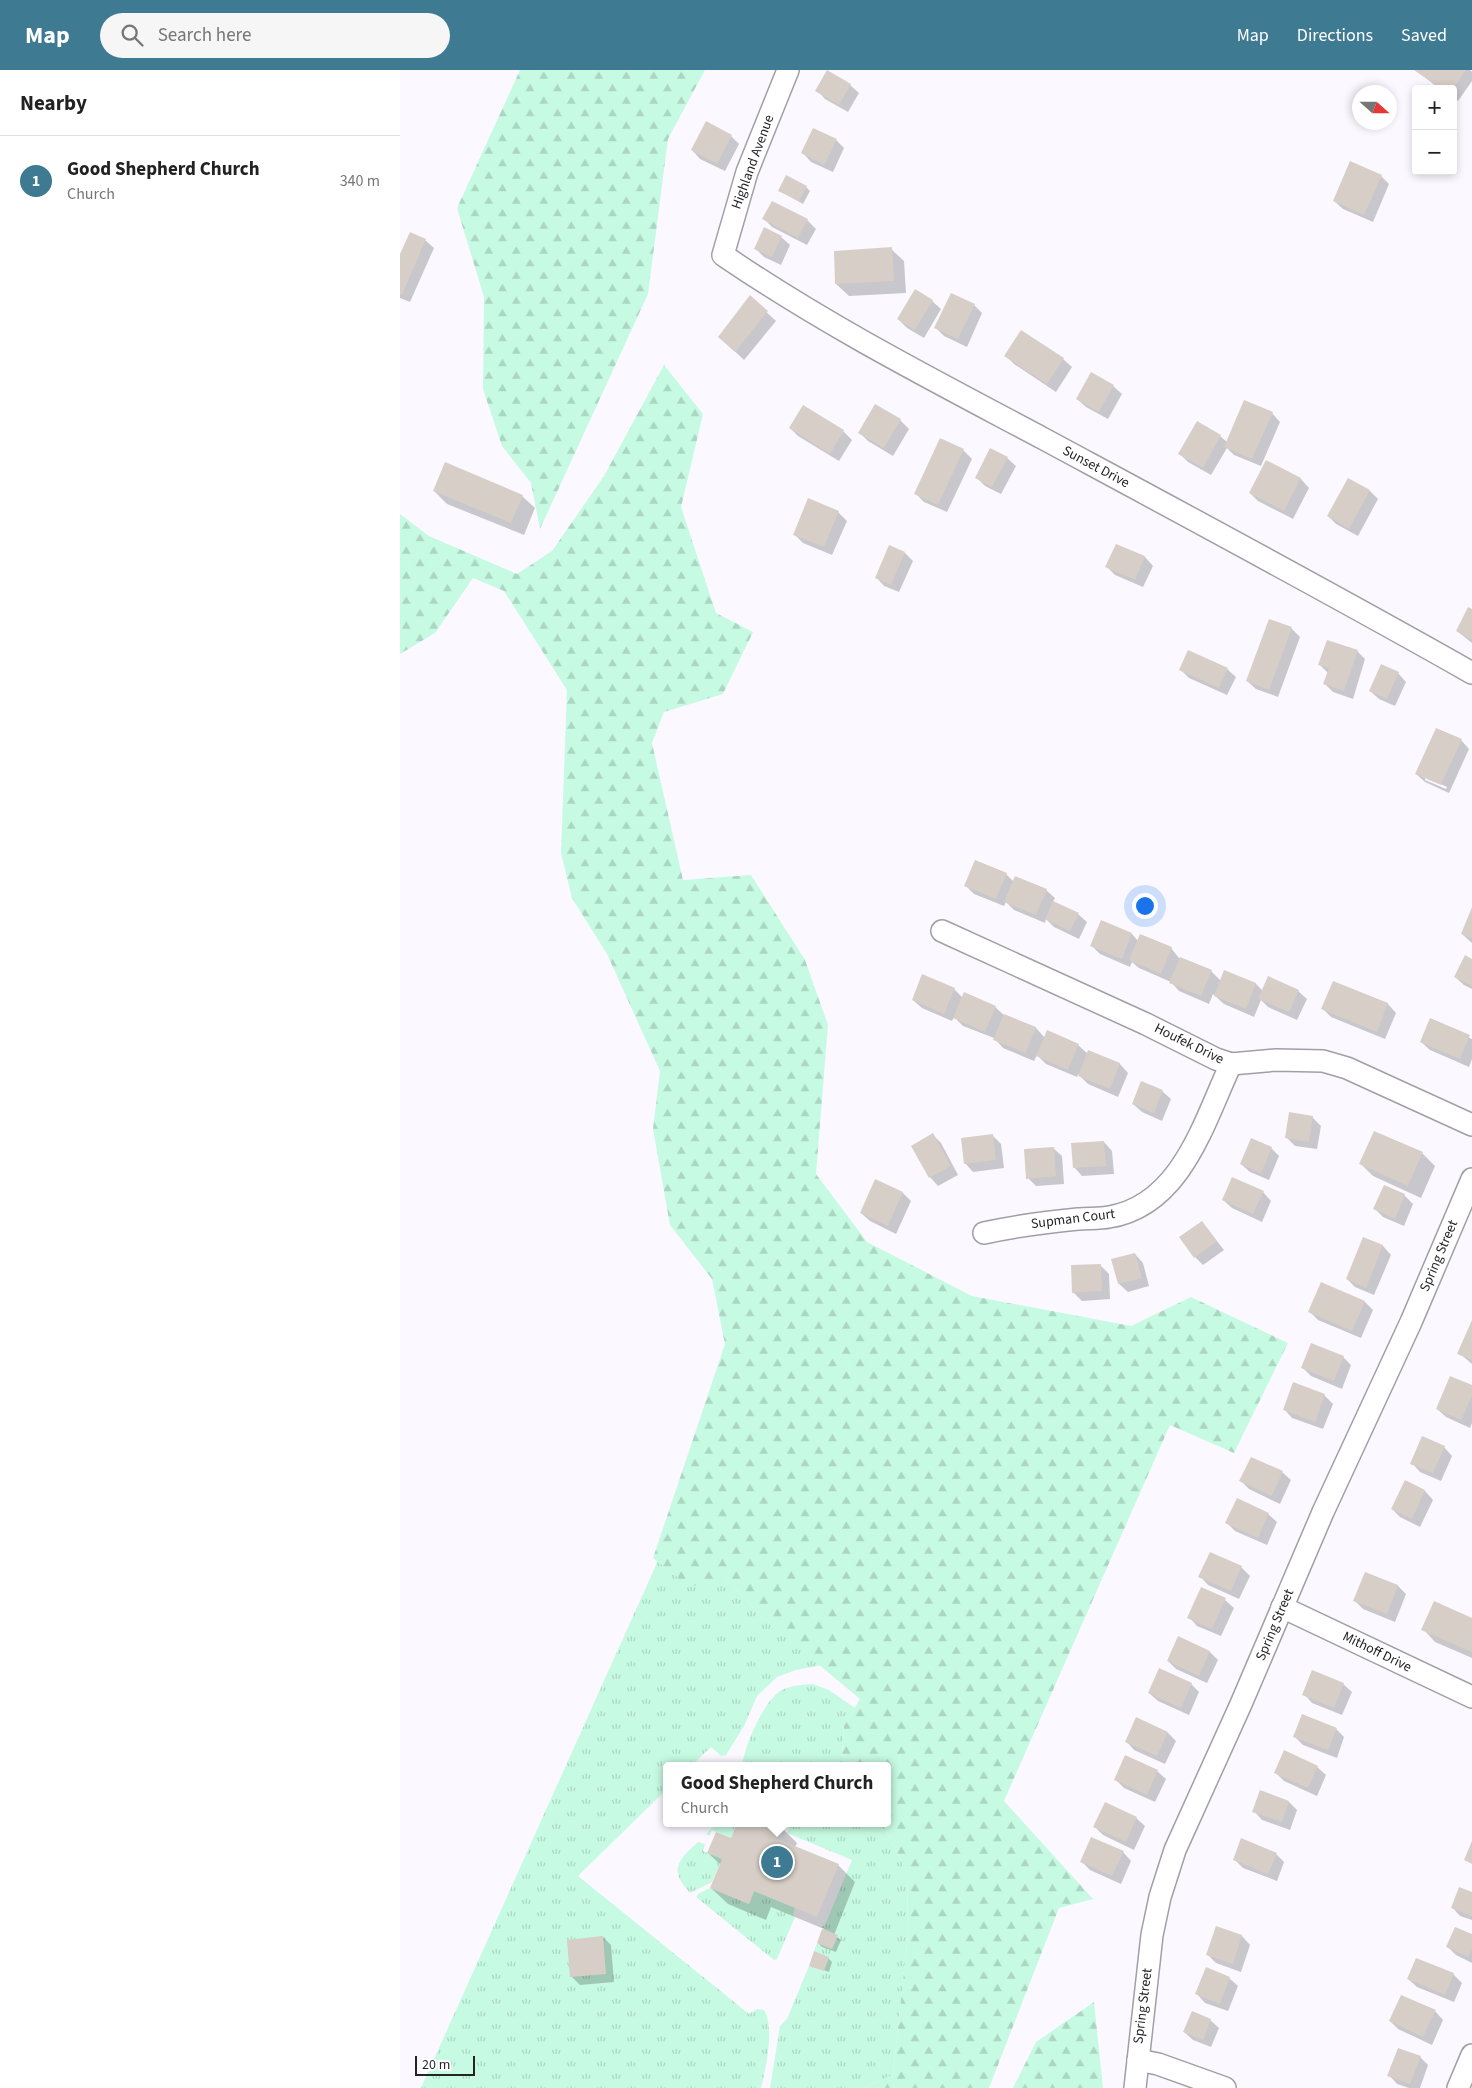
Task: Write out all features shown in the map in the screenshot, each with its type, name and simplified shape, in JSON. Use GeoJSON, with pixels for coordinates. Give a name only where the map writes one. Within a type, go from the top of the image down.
{"type":"FeatureCollection","features":[{"type":"Feature","properties":{"kind":"street","name":"Highland Avenue"},"geometry":{"type":"LineString","coordinates":[[722,255],[747,172],[788,70]]}},
{"type":"Feature","properties":{"kind":"street","name":"Sunset Drive"},"geometry":{"type":"LineString","coordinates":[[722,255],[847,334],[1147,494],[1472,673]]}},
{"type":"Feature","properties":{"kind":"street","name":"Houfek Drive"},"geometry":{"type":"LineString","coordinates":[[942,931],[1146,1024],[1216,1059],[1231,1064],[1276,1060],[1323,1061],[1347,1068],[1472,1125]]}},
{"type":"Feature","properties":{"kind":"street","name":"Supman Court"},"geometry":{"type":"LineString","coordinates":[[984,1233],[1022,1225],[1109,1217],[1133,1209],[1150,1200],[1165,1188],[1185,1162],[1231,1064]]}},
{"type":"Feature","properties":{"kind":"street","name":"Spring Street"},"geometry":{"type":"LineString","coordinates":[[1135,2088],[1150,1951],[1160,1896],[1175,1850],[1241,1704],[1323,1512],[1411,1322],[1472,1179]]}},
{"type":"Feature","properties":{"kind":"street","name":"Mithoff Drive"},"geometry":{"type":"LineString","coordinates":[[1282,1607],[1472,1697]]}},
{"type":"Feature","properties":{"kind":"street"},"geometry":{"type":"LineString","coordinates":[[1458,2088],[1472,2054]]}},
{"type":"Feature","properties":{"kind":"street"},"geometry":{"type":"LineString","coordinates":[[1138,2060],[1158,2064],[1225,2088]]}},
{"type":"Feature","properties":{"kind":"green space"},"geometry":{"type":"Polygon","coordinates":[[[520,70],[705,70],[668,139],[648,294],[540,529],[531,483],[502,446],[483,389],[484,297],[457,208],[520,70]]]}},
{"type":"Feature","properties":{"kind":"green space"},"geometry":{"type":"Polygon","coordinates":[[[664,365],[703,414],[681,507],[716,613],[753,632],[723,694],[664,712],[652,743],[683,880],[751,875],[805,960],[828,1025],[816,1174],[867,1242],[972,1296],[1131,1326],[1191,1297],[1288,1343],[1234,1453],[1170,1425],[1004,1801],[1093,1899],[1059,1908],[989,2088],[863,2088],[893,2075],[908,1933],[907,1873],[885,1827],[891,1827],[891,1762],[848,1762],[842,1754],[844,1726],[860,1699],[764,1619],[725,1577],[690,1587],[653,1558],[725,1344],[712,1279],[670,1225],[653,1129],[660,1071],[607,954],[572,898],[561,853],[567,690],[504,591],[473,578],[435,633],[400,654],[400,514],[429,536],[517,574],[552,551],[604,476],[664,365]]]}},
{"type":"Feature","properties":{"kind":"green space"},"geometry":{"type":"Polygon","coordinates":[[[669,1536],[725,1577],[764,1619],[823,1665],[796,1670],[777,1677],[757,1696],[744,1726],[726,1755],[721,1756],[711,1747],[695,1762],[663,1762],[663,1793],[578,1876],[749,2014],[757,2009],[764,2010],[769,2027],[769,2037],[761,2088],[421,2088],[669,1536]]]}},
{"type":"Feature","properties":{"kind":"green space"},"geometry":{"type":"Polygon","coordinates":[[[813,1684],[829,1690],[855,1708],[844,1726],[842,1754],[848,1762],[743,1762],[746,1748],[755,1726],[767,1706],[779,1692],[795,1686],[813,1684]]]}},
{"type":"Feature","properties":{"kind":"green space"},"geometry":{"type":"Polygon","coordinates":[[[713,1827],[735,1827],[731,1838],[712,1830],[709,1836],[706,1834],[713,1827]]]}},
{"type":"Feature","properties":{"kind":"green space"},"geometry":{"type":"Polygon","coordinates":[[[789,1827],[885,1827],[907,1873],[908,1933],[893,2075],[863,2088],[770,2088],[780,2026],[787,2019],[809,1966],[824,1971],[829,1957],[814,1951],[817,1943],[832,1949],[838,1936],[821,1927],[825,1925],[852,1860],[787,1833],[789,1827]]]}},
{"type":"Feature","properties":{"kind":"green space"},"geometry":{"type":"Polygon","coordinates":[[[698,1842],[705,1844],[703,1851],[722,1859],[712,1882],[690,1893],[679,1878],[678,1866],[685,1855],[698,1842]]]}},
{"type":"Feature","properties":{"kind":"green space"},"geometry":{"type":"Polygon","coordinates":[[[710,1888],[749,1904],[754,1891],[795,1908],[793,1915],[795,1917],[777,1959],[774,1960],[696,1897],[710,1888]]]}},
{"type":"Feature","properties":{"kind":"green space"},"geometry":{"type":"Polygon","coordinates":[[[1094,2002],[1103,2088],[1013,2088],[1036,2042],[1094,2002]]]}},
{"type":"Feature","properties":{"kind":"building"},"geometry":{"type":"Polygon","coordinates":[[[827,70],[851,84],[839,105],[815,91],[827,70]]]}},
{"type":"Feature","properties":{"kind":"building"},"geometry":{"type":"Polygon","coordinates":[[[1414,70],[1466,70],[1456,85],[1436,85],[1414,70]]]}},
{"type":"Feature","properties":{"kind":"building"},"geometry":{"type":"Polygon","coordinates":[[[706,121],[732,135],[717,164],[691,150],[706,121]]]}},
{"type":"Feature","properties":{"kind":"building"},"geometry":{"type":"Polygon","coordinates":[[[813,128],[837,139],[824,165],[801,153],[813,128]]]}},
{"type":"Feature","properties":{"kind":"building"},"geometry":{"type":"Polygon","coordinates":[[[1350,161],[1382,175],[1364,215],[1333,201],[1350,161]]]}},
{"type":"Feature","properties":{"kind":"building"},"geometry":{"type":"Polygon","coordinates":[[[786,175],[807,186],[799,201],[778,191],[786,175]]]}},
{"type":"Feature","properties":{"kind":"building"},"geometry":{"type":"Polygon","coordinates":[[[772,201],[808,219],[798,238],[762,219],[772,201]]]}},
{"type":"Feature","properties":{"kind":"building"},"geometry":{"type":"Polygon","coordinates":[[[764,227],[782,236],[772,257],[754,249],[764,227]]]}},
{"type":"Feature","properties":{"kind":"building"},"geometry":{"type":"Polygon","coordinates":[[[410,232],[426,239],[402,295],[400,294],[400,254],[410,232]]]}},
{"type":"Feature","properties":{"kind":"building"},"geometry":{"type":"Polygon","coordinates":[[[892,247],[894,281],[835,284],[834,251],[892,247]]]}},
{"type":"Feature","properties":{"kind":"building"},"geometry":{"type":"Polygon","coordinates":[[[915,289],[933,300],[915,330],[897,319],[915,289]]]}},
{"type":"Feature","properties":{"kind":"building"},"geometry":{"type":"Polygon","coordinates":[[[951,293],[975,304],[958,339],[934,328],[951,293]]]}},
{"type":"Feature","properties":{"kind":"building"},"geometry":{"type":"Polygon","coordinates":[[[750,295],[768,311],[735,352],[718,337],[750,295]]]}},
{"type":"Feature","properties":{"kind":"building"},"geometry":{"type":"Polygon","coordinates":[[[1021,330],[1064,358],[1047,384],[1004,356],[1021,330]]]}},
{"type":"Feature","properties":{"kind":"building"},"geometry":{"type":"Polygon","coordinates":[[[1091,372],[1114,385],[1099,412],[1076,399],[1091,372]]]}},
{"type":"Feature","properties":{"kind":"building"},"geometry":{"type":"Polygon","coordinates":[[[1244,400],[1273,412],[1252,459],[1224,447],[1244,400]]]}},
{"type":"Feature","properties":{"kind":"building"},"geometry":{"type":"Polygon","coordinates":[[[875,404],[901,419],[884,448],[858,433],[875,404]]]}},
{"type":"Feature","properties":{"kind":"building"},"geometry":{"type":"Polygon","coordinates":[[[803,405],[844,430],[830,454],[789,428],[803,405]]]}},
{"type":"Feature","properties":{"kind":"building"},"geometry":{"type":"Polygon","coordinates":[[[1197,421],[1221,435],[1203,468],[1178,454],[1197,421]]]}},
{"type":"Feature","properties":{"kind":"building"},"geometry":{"type":"Polygon","coordinates":[[[940,438],[964,449],[938,505],[914,494],[940,438]]]}},
{"type":"Feature","properties":{"kind":"building"},"geometry":{"type":"Polygon","coordinates":[[[990,448],[1008,457],[992,487],[975,478],[990,448]]]}},
{"type":"Feature","properties":{"kind":"building"},"geometry":{"type":"Polygon","coordinates":[[[1266,460],[1301,478],[1284,511],[1249,493],[1266,460]]]}},
{"type":"Feature","properties":{"kind":"building"},"geometry":{"type":"Polygon","coordinates":[[[445,462],[523,495],[511,523],[433,491],[445,462]]]}},
{"type":"Feature","properties":{"kind":"building"},"geometry":{"type":"Polygon","coordinates":[[[1348,478],[1370,490],[1349,529],[1327,516],[1348,478]]]}},
{"type":"Feature","properties":{"kind":"building"},"geometry":{"type":"Polygon","coordinates":[[[808,498],[839,511],[824,547],[793,535],[808,498]]]}},
{"type":"Feature","properties":{"kind":"building"},"geometry":{"type":"Polygon","coordinates":[[[1116,544],[1145,556],[1135,580],[1105,567],[1116,544]]]}},
{"type":"Feature","properties":{"kind":"building"},"geometry":{"type":"Polygon","coordinates":[[[889,545],[905,552],[891,585],[875,578],[889,545]]]}},
{"type":"Feature","properties":{"kind":"building"},"geometry":{"type":"Polygon","coordinates":[[[1468,607],[1472,609],[1472,640],[1456,631],[1468,607]]]}},
{"type":"Feature","properties":{"kind":"building"},"geometry":{"type":"Polygon","coordinates":[[[1269,619],[1292,627],[1269,690],[1246,681],[1269,619]]]}},
{"type":"Feature","properties":{"kind":"building"},"geometry":{"type":"Polygon","coordinates":[[[1327,640],[1358,650],[1344,691],[1323,684],[1329,668],[1318,665],[1327,640]]]}},
{"type":"Feature","properties":{"kind":"building"},"geometry":{"type":"Polygon","coordinates":[[[1188,650],[1228,668],[1219,688],[1179,670],[1188,650]]]}},
{"type":"Feature","properties":{"kind":"building"},"geometry":{"type":"Polygon","coordinates":[[[1381,664],[1399,672],[1387,699],[1369,691],[1381,664]]]}},
{"type":"Feature","properties":{"kind":"building"},"geometry":{"type":"Polygon","coordinates":[[[1436,728],[1462,739],[1441,785],[1415,774],[1436,728]]]}},
{"type":"Feature","properties":{"kind":"building"},"geometry":{"type":"Polygon","coordinates":[[[975,860],[1007,873],[996,899],[964,886],[975,860]]]}},
{"type":"Feature","properties":{"kind":"building"},"geometry":{"type":"Polygon","coordinates":[[[1015,876],[1047,889],[1036,915],[1004,902],[1015,876]]]}},
{"type":"Feature","properties":{"kind":"building"},"geometry":{"type":"Polygon","coordinates":[[[1053,901],[1079,913],[1070,931],[1045,919],[1053,901]]]}},
{"type":"Feature","properties":{"kind":"building"},"geometry":{"type":"Polygon","coordinates":[[[1472,907],[1472,939],[1461,934],[1472,907]]]}},
{"type":"Feature","properties":{"kind":"building"},"geometry":{"type":"Polygon","coordinates":[[[1101,920],[1132,933],[1122,959],[1090,946],[1101,920]]]}},
{"type":"Feature","properties":{"kind":"building"},"geometry":{"type":"Polygon","coordinates":[[[1140,934],[1172,947],[1161,974],[1129,960],[1140,934]]]}},
{"type":"Feature","properties":{"kind":"building"},"geometry":{"type":"Polygon","coordinates":[[[1465,955],[1472,959],[1472,986],[1454,977],[1465,955]]]}},
{"type":"Feature","properties":{"kind":"building"},"geometry":{"type":"Polygon","coordinates":[[[1180,957],[1212,970],[1201,996],[1169,983],[1180,957]]]}},
{"type":"Feature","properties":{"kind":"building"},"geometry":{"type":"Polygon","coordinates":[[[1224,970],[1256,983],[1246,1009],[1214,996],[1224,970]]]}},
{"type":"Feature","properties":{"kind":"building"},"geometry":{"type":"Polygon","coordinates":[[[922,974],[955,988],[944,1014],[912,1000],[922,974]]]}},
{"type":"Feature","properties":{"kind":"building"},"geometry":{"type":"Polygon","coordinates":[[[1268,976],[1299,990],[1289,1012],[1258,999],[1268,976]]]}},
{"type":"Feature","properties":{"kind":"building"},"geometry":{"type":"Polygon","coordinates":[[[1333,981],[1388,1003],[1377,1032],[1321,1009],[1333,981]]]}},
{"type":"Feature","properties":{"kind":"building"},"geometry":{"type":"Polygon","coordinates":[[[964,992],[996,1006],[985,1032],[953,1018],[964,992]]]}},
{"type":"Feature","properties":{"kind":"building"},"geometry":{"type":"Polygon","coordinates":[[[1004,1014],[1036,1027],[1026,1053],[993,1040],[1004,1014]]]}},
{"type":"Feature","properties":{"kind":"building"},"geometry":{"type":"Polygon","coordinates":[[[1430,1018],[1470,1035],[1460,1059],[1420,1042],[1430,1018]]]}},
{"type":"Feature","properties":{"kind":"building"},"geometry":{"type":"Polygon","coordinates":[[[1047,1030],[1079,1044],[1068,1070],[1036,1056],[1047,1030]]]}},
{"type":"Feature","properties":{"kind":"building"},"geometry":{"type":"Polygon","coordinates":[[[1088,1050],[1120,1063],[1110,1089],[1078,1076],[1088,1050]]]}},
{"type":"Feature","properties":{"kind":"building"},"geometry":{"type":"Polygon","coordinates":[[[1141,1081],[1163,1090],[1154,1113],[1132,1104],[1141,1081]]]}},
{"type":"Feature","properties":{"kind":"building"},"geometry":{"type":"Polygon","coordinates":[[[1289,1112],[1313,1116],[1309,1142],[1285,1138],[1289,1112]]]}},
{"type":"Feature","properties":{"kind":"building"},"geometry":{"type":"Polygon","coordinates":[[[1374,1131],[1423,1152],[1408,1186],[1359,1164],[1374,1131]]]}},
{"type":"Feature","properties":{"kind":"building"},"geometry":{"type":"Polygon","coordinates":[[[933,1133],[951,1166],[929,1178],[911,1146],[933,1133]]]}},
{"type":"Feature","properties":{"kind":"building"},"geometry":{"type":"Polygon","coordinates":[[[993,1134],[996,1160],[964,1164],[961,1138],[993,1134]]]}},
{"type":"Feature","properties":{"kind":"building"},"geometry":{"type":"Polygon","coordinates":[[[1251,1138],[1272,1147],[1261,1173],[1240,1164],[1251,1138]]]}},
{"type":"Feature","properties":{"kind":"building"},"geometry":{"type":"Polygon","coordinates":[[[1104,1141],[1106,1166],[1073,1168],[1071,1143],[1104,1141]]]}},
{"type":"Feature","properties":{"kind":"building"},"geometry":{"type":"Polygon","coordinates":[[[1054,1147],[1056,1176],[1026,1179],[1024,1149],[1054,1147]]]}},
{"type":"Feature","properties":{"kind":"building"},"geometry":{"type":"Polygon","coordinates":[[[1232,1177],[1264,1191],[1253,1214],[1222,1200],[1232,1177]]]}},
{"type":"Feature","properties":{"kind":"building"},"geometry":{"type":"Polygon","coordinates":[[[875,1179],[903,1192],[888,1226],[860,1213],[875,1179]]]}},
{"type":"Feature","properties":{"kind":"building"},"geometry":{"type":"Polygon","coordinates":[[[1384,1185],[1405,1194],[1395,1219],[1373,1209],[1384,1185]]]}},
{"type":"Feature","properties":{"kind":"building"},"geometry":{"type":"Polygon","coordinates":[[[1202,1221],[1217,1241],[1194,1258],[1179,1237],[1202,1221]]]}},
{"type":"Feature","properties":{"kind":"building"},"geometry":{"type":"Polygon","coordinates":[[[1363,1237],[1383,1245],[1366,1288],[1346,1279],[1363,1237]]]}},
{"type":"Feature","properties":{"kind":"building"},"geometry":{"type":"Polygon","coordinates":[[[1135,1253],[1142,1278],[1118,1284],[1111,1259],[1135,1253]]]}},
{"type":"Feature","properties":{"kind":"building"},"geometry":{"type":"Polygon","coordinates":[[[1101,1264],[1102,1291],[1072,1293],[1071,1265],[1101,1264]]]}},
{"type":"Feature","properties":{"kind":"building"},"geometry":{"type":"Polygon","coordinates":[[[1321,1282],[1365,1301],[1352,1331],[1308,1312],[1321,1282]]]}},
{"type":"Feature","properties":{"kind":"building"},"geometry":{"type":"Polygon","coordinates":[[[1472,1320],[1472,1360],[1457,1354],[1472,1320]]]}},
{"type":"Feature","properties":{"kind":"building"},"geometry":{"type":"Polygon","coordinates":[[[1311,1343],[1344,1356],[1334,1381],[1301,1368],[1311,1343]]]}},
{"type":"Feature","properties":{"kind":"building"},"geometry":{"type":"Polygon","coordinates":[[[1450,1376],[1472,1385],[1472,1396],[1461,1420],[1436,1409],[1450,1376]]]}},
{"type":"Feature","properties":{"kind":"building"},"geometry":{"type":"Polygon","coordinates":[[[1293,1382],[1325,1394],[1315,1422],[1283,1410],[1293,1382]]]}},
{"type":"Feature","properties":{"kind":"building"},"geometry":{"type":"Polygon","coordinates":[[[1422,1436],[1445,1446],[1433,1473],[1410,1464],[1422,1436]]]}},
{"type":"Feature","properties":{"kind":"building"},"geometry":{"type":"Polygon","coordinates":[[[1251,1457],[1283,1471],[1272,1496],[1239,1481],[1251,1457]]]}},
{"type":"Feature","properties":{"kind":"building"},"geometry":{"type":"Polygon","coordinates":[[[1405,1480],[1425,1490],[1412,1519],[1391,1509],[1405,1480]]]}},
{"type":"Feature","properties":{"kind":"building"},"geometry":{"type":"Polygon","coordinates":[[[1237,1498],[1269,1513],[1258,1538],[1225,1523],[1237,1498]]]}},
{"type":"Feature","properties":{"kind":"building"},"geometry":{"type":"Polygon","coordinates":[[[1210,1552],[1242,1566],[1231,1591],[1198,1577],[1210,1552]]]}},
{"type":"Feature","properties":{"kind":"building"},"geometry":{"type":"Polygon","coordinates":[[[1365,1572],[1398,1585],[1387,1614],[1353,1601],[1365,1572]]]}},
{"type":"Feature","properties":{"kind":"building"},"geometry":{"type":"Polygon","coordinates":[[[1201,1587],[1226,1598],[1212,1629],[1187,1618],[1201,1587]]]}},
{"type":"Feature","properties":{"kind":"building"},"geometry":{"type":"Polygon","coordinates":[[[1434,1601],[1472,1618],[1472,1652],[1421,1630],[1434,1601]]]}},
{"type":"Feature","properties":{"kind":"building"},"geometry":{"type":"Polygon","coordinates":[[[1178,1636],[1210,1651],[1199,1676],[1167,1661],[1178,1636]]]}},
{"type":"Feature","properties":{"kind":"building"},"geometry":{"type":"Polygon","coordinates":[[[1159,1668],[1192,1683],[1181,1708],[1148,1693],[1159,1668]]]}},
{"type":"Feature","properties":{"kind":"building"},"geometry":{"type":"Polygon","coordinates":[[[1312,1670],[1344,1683],[1334,1708],[1302,1695],[1312,1670]]]}},
{"type":"Feature","properties":{"kind":"building"},"geometry":{"type":"Polygon","coordinates":[[[1302,1714],[1337,1728],[1328,1750],[1293,1737],[1302,1714]]]}},
{"type":"Feature","properties":{"kind":"building"},"geometry":{"type":"Polygon","coordinates":[[[1136,1717],[1168,1732],[1157,1756],[1125,1742],[1136,1717]]]}},
{"type":"Feature","properties":{"kind":"building"},"geometry":{"type":"Polygon","coordinates":[[[1284,1750],[1318,1766],[1308,1788],[1274,1773],[1284,1750]]]}},
{"type":"Feature","properties":{"kind":"building"},"geometry":{"type":"Polygon","coordinates":[[[1125,1755],[1158,1770],[1147,1795],[1114,1780],[1125,1755]]]}},
{"type":"Feature","properties":{"kind":"building"},"geometry":{"type":"Polygon","coordinates":[[[1260,1790],[1289,1801],[1282,1822],[1252,1812],[1260,1790]]]}},
{"type":"Feature","properties":{"kind":"building"},"geometry":{"type":"Polygon","coordinates":[[[1105,1802],[1137,1817],[1126,1842],[1093,1827],[1105,1802]]]}},
{"type":"Feature","properties":{"kind":"building"},"geometry":{"type":"Polygon","coordinates":[[[735,1827],[780,1827],[775,1838],[839,1864],[817,1917],[754,1891],[749,1904],[710,1888],[722,1859],[707,1853],[716,1832],[731,1838],[735,1827]]]}},
{"type":"Feature","properties":{"kind":"building"},"geometry":{"type":"Polygon","coordinates":[[[1091,1837],[1124,1851],[1112,1876],[1080,1862],[1091,1837]]]}},
{"type":"Feature","properties":{"kind":"building"},"geometry":{"type":"Polygon","coordinates":[[[1241,1838],[1277,1853],[1268,1874],[1233,1860],[1241,1838]]]}},
{"type":"Feature","properties":{"kind":"building"},"geometry":{"type":"Polygon","coordinates":[[[1472,1841],[1472,1864],[1464,1860],[1472,1841]]]}},
{"type":"Feature","properties":{"kind":"building"},"geometry":{"type":"Polygon","coordinates":[[[1459,1887],[1472,1892],[1472,1916],[1451,1908],[1459,1887]]]}},
{"type":"Feature","properties":{"kind":"building"},"geometry":{"type":"Polygon","coordinates":[[[1216,1926],[1242,1935],[1233,1964],[1206,1955],[1216,1926]]]}},
{"type":"Feature","properties":{"kind":"building"},"geometry":{"type":"Polygon","coordinates":[[[1455,1927],[1472,1934],[1472,1949],[1468,1957],[1446,1947],[1455,1927]]]}},
{"type":"Feature","properties":{"kind":"building"},"geometry":{"type":"Polygon","coordinates":[[[822,1929],[838,1935],[832,1949],[817,1943],[822,1929]]]}},
{"type":"Feature","properties":{"kind":"building"},"geometry":{"type":"Polygon","coordinates":[[[603,1936],[606,1974],[570,1977],[567,1940],[603,1936]]]}},
{"type":"Feature","properties":{"kind":"building"},"geometry":{"type":"Polygon","coordinates":[[[814,1951],[829,1957],[824,1971],[809,1966],[814,1951]]]}},
{"type":"Feature","properties":{"kind":"building"},"geometry":{"type":"Polygon","coordinates":[[[1416,1958],[1454,1973],[1445,1995],[1407,1979],[1416,1958]]]}},
{"type":"Feature","properties":{"kind":"building"},"geometry":{"type":"Polygon","coordinates":[[[1206,1967],[1230,1977],[1220,2004],[1195,1994],[1206,1967]]]}},
{"type":"Feature","properties":{"kind":"building"},"geometry":{"type":"Polygon","coordinates":[[[1401,1995],[1436,2010],[1423,2037],[1389,2021],[1401,1995]]]}},
{"type":"Feature","properties":{"kind":"building"},"geometry":{"type":"Polygon","coordinates":[[[1192,2011],[1211,2019],[1203,2040],[1183,2032],[1192,2011]]]}},
{"type":"Feature","properties":{"kind":"building"},"geometry":{"type":"Polygon","coordinates":[[[1398,2048],[1421,2056],[1410,2084],[1387,2076],[1398,2048]]]}},
{"type":"Feature","properties":{"kind":"place","name":"Good Shepherd Church"},"geometry":{"type":"Point","coordinates":[777,1862]}}]}
